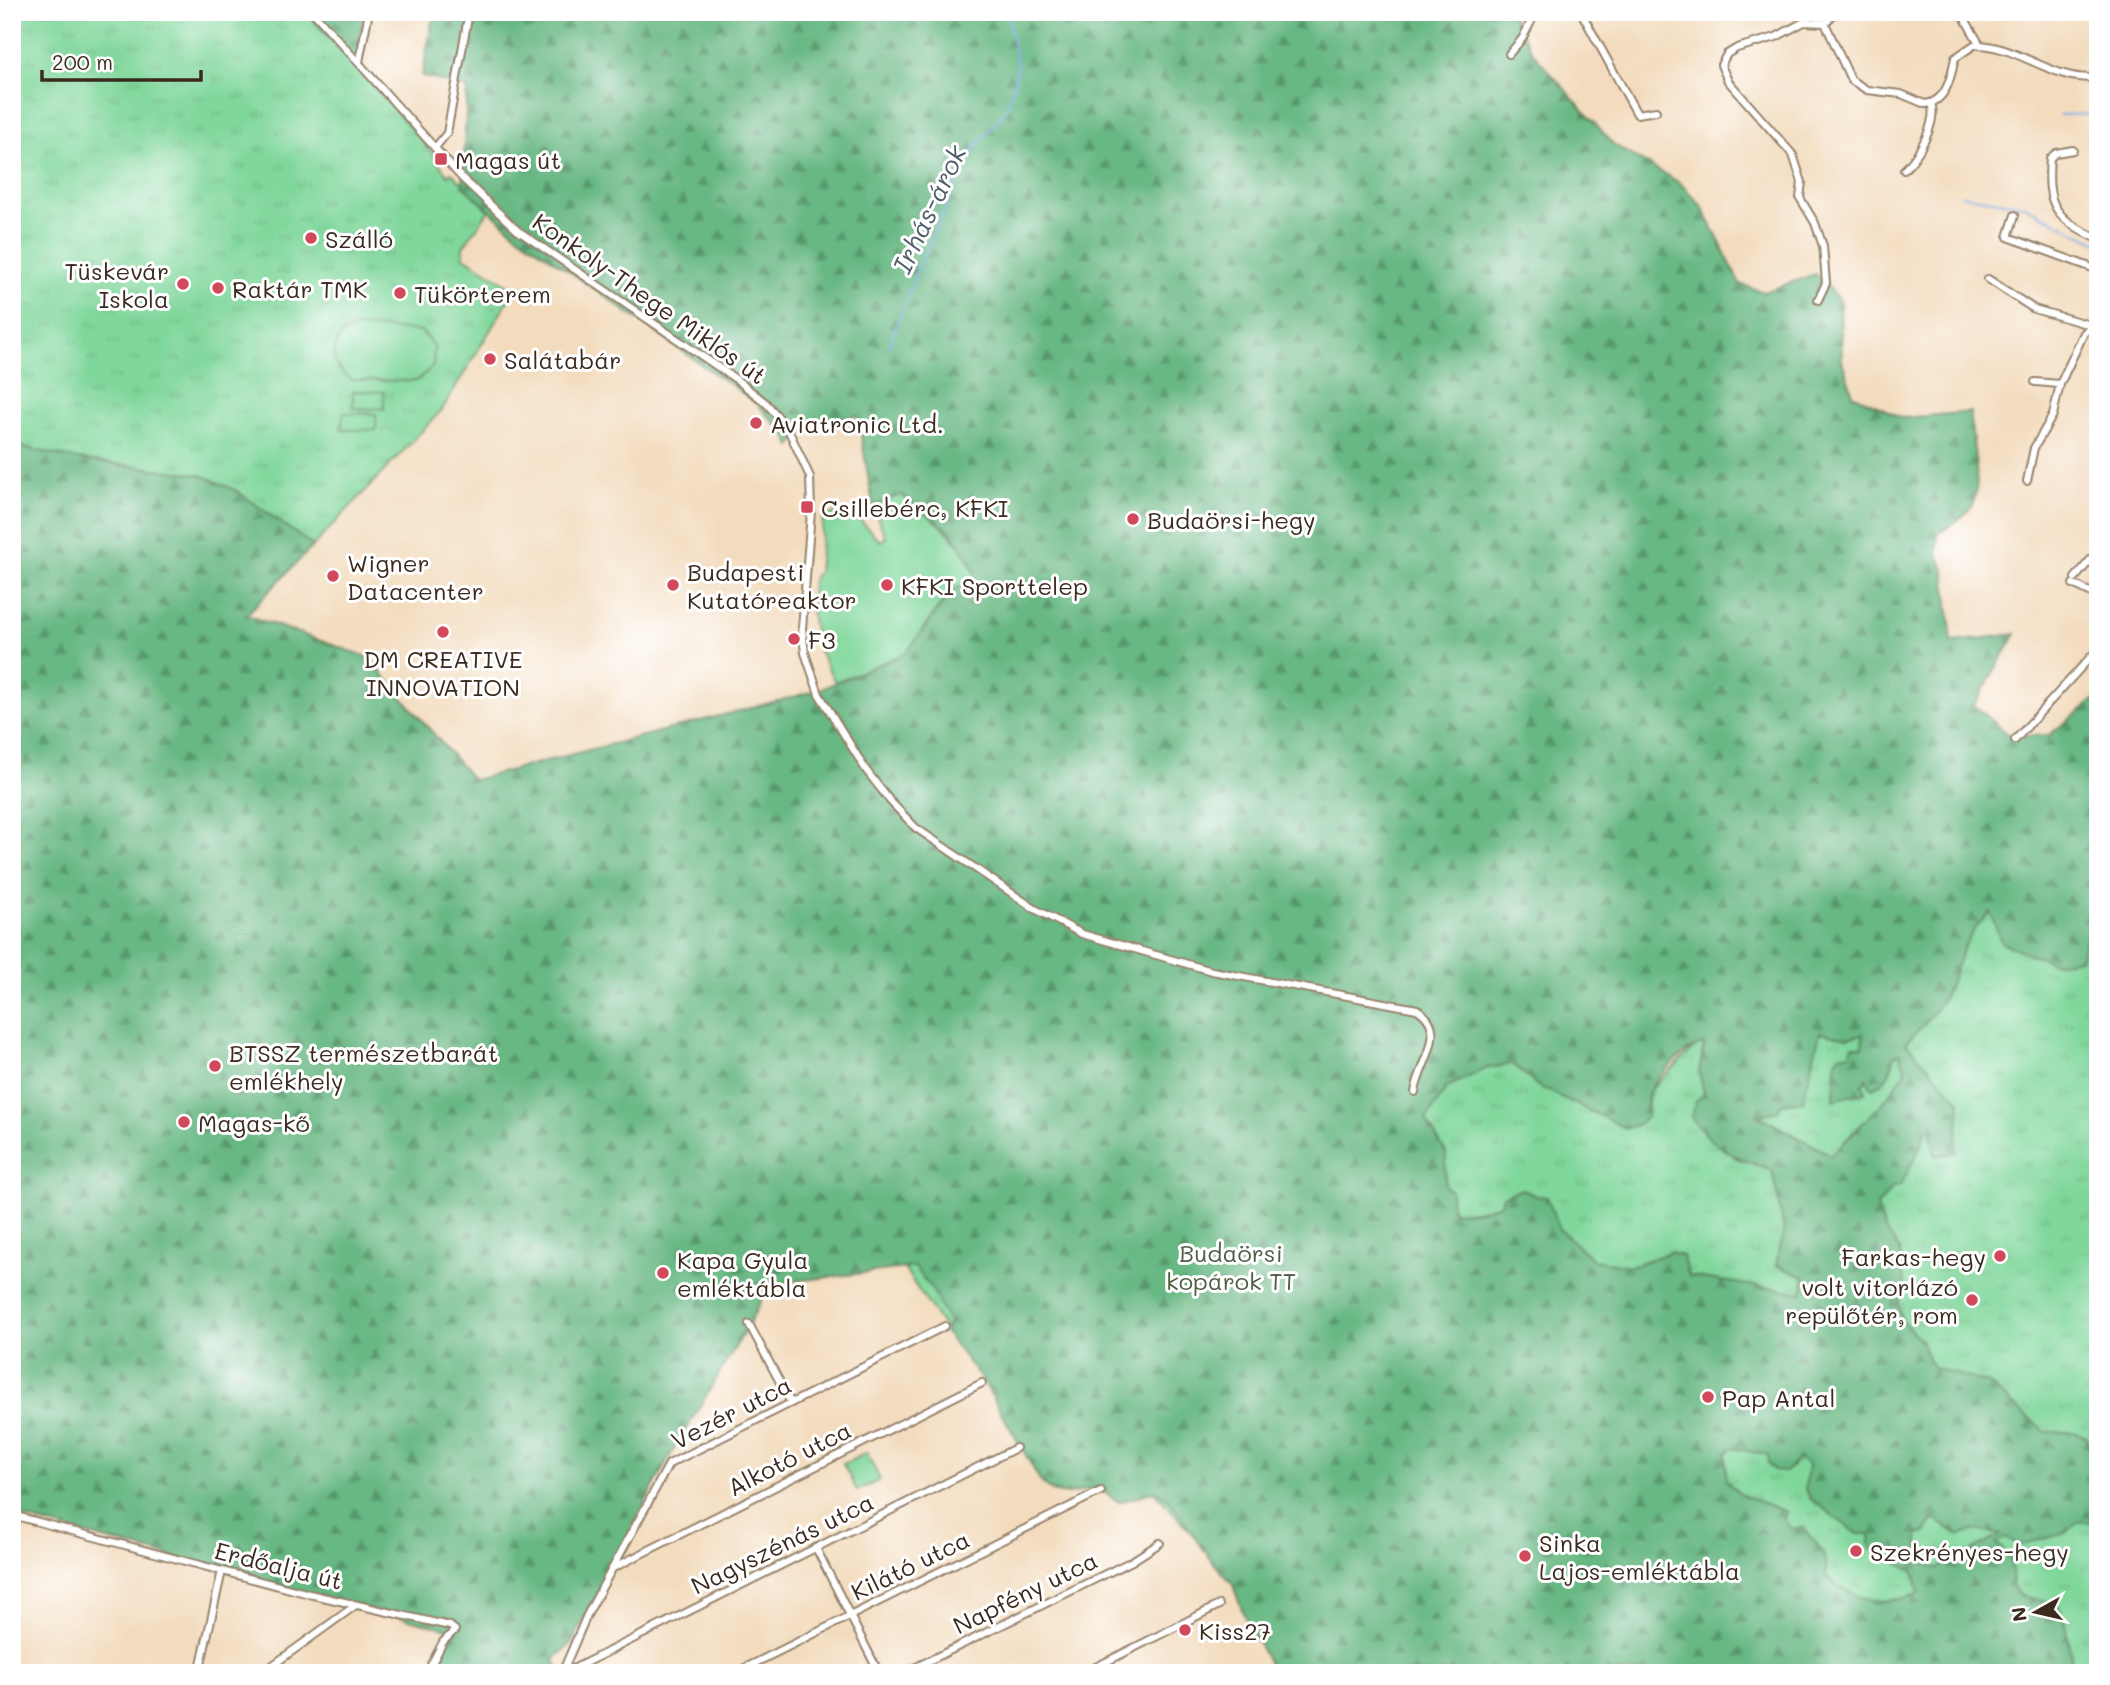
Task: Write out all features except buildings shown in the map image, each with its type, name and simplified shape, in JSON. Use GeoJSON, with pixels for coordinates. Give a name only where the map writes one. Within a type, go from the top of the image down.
{"type":"FeatureCollection","features":[{"type":"Feature","properties":{"kind":"street","name":"Konkoly-Thege Miklós út"},"geometry":{"type":"LineString","coordinates":[[313,12],[474,191],[517,230],[737,380],[766,403],[787,427],[811,483],[803,596],[804,653],[831,718],[882,791],[916,828],[1066,927],[1101,941],[1212,971],[1398,1003],[1421,1012],[1434,1031],[1430,1050],[1418,1072],[1415,1092]]}},
{"type":"Feature","properties":{"kind":"street"},"geometry":{"type":"LineString","coordinates":[[359,62],[369,12]]}},
{"type":"Feature","properties":{"kind":"street"},"geometry":{"type":"LineString","coordinates":[[435,148],[447,133],[470,12]]}},
{"type":"Feature","properties":{"kind":"street"},"geometry":{"type":"LineString","coordinates":[[1509,54],[1522,39],[1536,12]]}},
{"type":"Feature","properties":{"kind":"street"},"geometry":{"type":"LineString","coordinates":[[1581,12],[1637,114],[1656,111]]}},
{"type":"Feature","properties":{"kind":"street"},"geometry":{"type":"LineString","coordinates":[[1818,300],[1826,283],[1823,246],[1815,223],[1800,198],[1802,182],[1793,155],[1728,81],[1721,65],[1725,55],[1732,50],[1776,37],[1804,22],[1825,23],[1836,12]]}},
{"type":"Feature","properties":{"kind":"street"},"geometry":{"type":"LineString","coordinates":[[1961,12],[1980,45]]}},
{"type":"Feature","properties":{"kind":"street"},"geometry":{"type":"LineString","coordinates":[[1825,23],[1851,80],[1858,85],[1931,103]]}},
{"type":"Feature","properties":{"kind":"street"},"geometry":{"type":"LineString","coordinates":[[1904,170],[1911,163],[1931,125],[1931,103],[1948,86],[1957,56],[1967,47],[1980,45],[2080,79],[2098,77]]}},
{"type":"Feature","properties":{"kind":"street"},"geometry":{"type":"LineString","coordinates":[[2073,150],[2051,155],[2049,200],[2074,226],[2098,239]]}},
{"type":"Feature","properties":{"kind":"street"},"geometry":{"type":"LineString","coordinates":[[2015,215],[2008,237],[2098,270]]}},
{"type":"Feature","properties":{"kind":"street"},"geometry":{"type":"LineString","coordinates":[[1988,279],[2025,305],[2090,325]]}},
{"type":"Feature","properties":{"kind":"street"},"geometry":{"type":"LineString","coordinates":[[2027,481],[2034,448],[2053,415],[2060,384],[2090,325],[2098,321]]}},
{"type":"Feature","properties":{"kind":"street"},"geometry":{"type":"LineString","coordinates":[[2035,383],[2060,384]]}},
{"type":"Feature","properties":{"kind":"street"},"geometry":{"type":"LineString","coordinates":[[2098,551],[2074,581],[2098,596]]}},
{"type":"Feature","properties":{"kind":"street"},"geometry":{"type":"LineString","coordinates":[[2015,740],[2098,649]]}},
{"type":"Feature","properties":{"kind":"street"},"geometry":{"type":"LineString","coordinates":[[749,1324],[791,1403]]}},
{"type":"Feature","properties":{"kind":"street","name":"Vezér utca"},"geometry":{"type":"LineString","coordinates":[[563,1673],[577,1636],[669,1464],[944,1326]]}},
{"type":"Feature","properties":{"kind":"street","name":"Alkotó utca"},"geometry":{"type":"LineString","coordinates":[[614,1568],[982,1383]]}},
{"type":"Feature","properties":{"kind":"street","name":"Nagyszénás utca"},"geometry":{"type":"LineString","coordinates":[[563,1673],[1016,1448]]}},
{"type":"Feature","properties":{"kind":"street","name":"Kilátó utca"},"geometry":{"type":"LineString","coordinates":[[735,1673],[1101,1491]]}},
{"type":"Feature","properties":{"kind":"street","name":"Erdőalja út"},"geometry":{"type":"LineString","coordinates":[[12,1515],[356,1605],[447,1625],[455,1630],[442,1644],[427,1673]]}},
{"type":"Feature","properties":{"kind":"street","name":"Napfény utca"},"geometry":{"type":"LineString","coordinates":[[904,1673],[1132,1561],[1160,1543]]}},
{"type":"Feature","properties":{"kind":"street"},"geometry":{"type":"LineString","coordinates":[[816,1548],[879,1673]]}},
{"type":"Feature","properties":{"kind":"street"},"geometry":{"type":"LineString","coordinates":[[199,1673],[222,1571]]}},
{"type":"Feature","properties":{"kind":"street"},"geometry":{"type":"LineString","coordinates":[[262,1673],[356,1605]]}},
{"type":"Feature","properties":{"kind":"street"},"geometry":{"type":"LineString","coordinates":[[1084,1673],[1219,1605]]}},
{"type":"Feature","properties":{"kind":"street"},"geometry":{"type":"LineString","coordinates":[[12,1665],[40,1673]]}},
{"type":"Feature","properties":{"kind":"green space"},"geometry":{"type":"Polygon","coordinates":[[[12,12],[306,12],[421,139],[448,175],[451,172],[489,210],[463,247],[464,257],[515,289],[442,410],[313,546],[237,491],[201,475],[77,459],[12,445],[12,12]]]}},
{"type":"Feature","properties":{"kind":"green space"},"geometry":{"type":"Polygon","coordinates":[[[306,12],[364,12],[357,65],[311,16],[306,12]]]}},
{"type":"Feature","properties":{"kind":"green space"},"geometry":{"type":"Polygon","coordinates":[[[434,12],[1510,12],[1533,53],[1614,145],[1680,183],[1702,206],[1740,284],[1764,292],[1816,274],[1840,300],[1842,361],[1853,394],[1902,418],[1971,412],[1977,477],[1974,501],[1962,517],[1938,534],[1937,552],[1945,572],[1952,642],[2016,634],[1974,705],[2010,736],[2049,735],[2098,697],[2098,921],[2092,921],[2080,959],[2053,963],[2002,943],[1990,912],[1980,922],[1963,950],[1938,1006],[1906,1043],[1960,1101],[1956,1152],[1935,1156],[1931,1131],[1925,1130],[1901,1185],[1892,1188],[1877,1206],[1885,1230],[1900,1250],[1904,1283],[1899,1303],[1902,1321],[1920,1339],[1932,1367],[1988,1383],[2045,1432],[2074,1432],[2087,1437],[2098,1472],[2098,1521],[2078,1522],[2066,1533],[2020,1545],[2006,1538],[1996,1543],[2011,1558],[2013,1587],[2020,1595],[2058,1605],[2076,1673],[1274,1673],[1248,1625],[1232,1583],[1212,1561],[1167,1497],[1155,1491],[1119,1502],[1096,1487],[1060,1494],[1041,1482],[985,1384],[945,1332],[949,1323],[933,1291],[915,1267],[769,1284],[749,1324],[666,1463],[571,1644],[554,1659],[561,1673],[423,1673],[455,1631],[12,1515],[12,445],[77,459],[201,475],[237,491],[313,546],[246,615],[368,657],[473,780],[816,691],[906,653],[972,563],[951,532],[902,495],[873,506],[858,416],[813,421],[791,446],[786,435],[756,403],[515,233],[463,186],[467,88],[422,76],[434,12]],[[1820,1032],[1803,1101],[1781,1104],[1778,1111],[1758,1116],[1831,1155],[1882,1104],[1906,1072],[1900,1053],[1894,1056],[1890,1071],[1881,1083],[1872,1088],[1866,1078],[1862,1086],[1865,1092],[1834,1100],[1836,1061],[1840,1055],[1850,1053],[1853,1045],[1862,1047],[1863,1034],[1847,1038],[1820,1032]],[[1704,1044],[1674,1062],[1654,1084],[1648,1096],[1647,1117],[1637,1125],[1625,1128],[1536,1085],[1513,1064],[1487,1068],[1447,1087],[1426,1120],[1446,1153],[1445,1185],[1451,1191],[1452,1210],[1470,1212],[1489,1208],[1500,1204],[1503,1196],[1522,1189],[1536,1196],[1547,1197],[1559,1229],[1593,1260],[1631,1266],[1671,1252],[1682,1256],[1689,1276],[1802,1293],[1805,1277],[1776,1265],[1784,1230],[1772,1170],[1727,1151],[1708,1137],[1691,1117],[1696,1101],[1704,1094],[1699,1072],[1704,1044]],[[1731,1448],[1726,1453],[1726,1480],[1740,1494],[1787,1512],[1784,1519],[1791,1529],[1802,1527],[1812,1538],[1823,1555],[1826,1576],[1837,1585],[1859,1596],[1882,1601],[1906,1598],[1919,1593],[1914,1572],[1870,1548],[1870,1534],[1857,1534],[1811,1499],[1805,1489],[1808,1465],[1799,1459],[1785,1472],[1775,1471],[1768,1463],[1768,1455],[1731,1448]],[[1934,1519],[1926,1532],[1918,1533],[1918,1548],[1913,1561],[1938,1569],[2001,1535],[1976,1530],[1960,1536],[1934,1519]]]}},
{"type":"Feature","properties":{"kind":"green space"},"geometry":{"type":"Polygon","coordinates":[[[356,327],[421,331],[434,347],[433,366],[418,380],[353,380],[338,367],[334,352],[340,337],[356,327]]]}},
{"type":"Feature","properties":{"kind":"green space"},"geometry":{"type":"Polygon","coordinates":[[[353,391],[384,392],[384,409],[353,408],[353,391]]]}},
{"type":"Feature","properties":{"kind":"green space"},"geometry":{"type":"Polygon","coordinates":[[[343,413],[376,414],[376,430],[342,430],[343,413]]]}},
{"type":"Feature","properties":{"kind":"green space","name":"KFKI Sporttelep"},"geometry":{"type":"Polygon","coordinates":[[[901,495],[936,521],[956,541],[976,579],[950,591],[906,653],[835,682],[816,645],[811,611],[812,580],[818,572],[823,517],[838,513],[855,515],[880,541],[886,538],[873,506],[901,495]]]}},
{"type":"Feature","properties":{"kind":"green space","name":"Budaörsi kopárok TT"},"geometry":{"type":"Polygon","coordinates":[[[2098,729],[2098,1673],[1279,1673],[1239,1586],[1155,1492],[1048,1489],[983,1379],[962,1354],[905,1270],[1256,887],[1446,1153],[1426,1120],[1447,1087],[2098,729]],[[1687,1012],[1566,1099],[1625,1128],[1647,1117],[1649,1091],[1697,1045],[1687,1012]],[[1704,1094],[1696,1101],[1735,1158],[1773,1169],[1784,1230],[1776,1265],[1805,1278],[1807,1290],[1831,1155],[1757,1115],[1704,1094]]]}},
{"type":"Feature","properties":{"kind":"green space"},"geometry":{"type":"Polygon","coordinates":[[[867,1453],[880,1480],[857,1491],[843,1464],[867,1453]]]}},
{"type":"Feature","properties":{"kind":"waterway","name":"Irhás-árok"},"geometry":{"type":"LineString","coordinates":[[889,346],[920,263],[968,157],[1007,108],[1018,68],[1007,12]]}},
{"type":"Feature","properties":{"kind":"waterway"},"geometry":{"type":"LineString","coordinates":[[2059,115],[2098,114]]}},
{"type":"Feature","properties":{"kind":"waterway"},"geometry":{"type":"LineString","coordinates":[[1961,195],[2023,205],[2071,230]]}},
{"type":"Feature","properties":{"kind":"waterway"},"geometry":{"type":"LineString","coordinates":[[2073,231],[2098,243]]}},
{"type":"Feature","properties":{"kind":"place","name":"Magas út"},"geometry":{"type":"Point","coordinates":[441,159]}},
{"type":"Feature","properties":{"kind":"place","name":"Szálló"},"geometry":{"type":"Point","coordinates":[311,238]}},
{"type":"Feature","properties":{"kind":"place","name":"Tüskevár Iskola"},"geometry":{"type":"Point","coordinates":[183,284]}},
{"type":"Feature","properties":{"kind":"place","name":"Raktár TMK"},"geometry":{"type":"Point","coordinates":[218,288]}},
{"type":"Feature","properties":{"kind":"place","name":"Tükörterem"},"geometry":{"type":"Point","coordinates":[400,293]}},
{"type":"Feature","properties":{"kind":"place","name":"Salátabár"},"geometry":{"type":"Point","coordinates":[490,359]}},
{"type":"Feature","properties":{"kind":"place","name":"Aviatronic Ltd."},"geometry":{"type":"Point","coordinates":[756,423]}},
{"type":"Feature","properties":{"kind":"place","name":"Csillebérc, KFKI"},"geometry":{"type":"Point","coordinates":[807,507]}},
{"type":"Feature","properties":{"kind":"place","name":"Budaörsi-hegy"},"geometry":{"type":"Point","coordinates":[1133,519]}},
{"type":"Feature","properties":{"kind":"place","name":"Wigner Datacenter"},"geometry":{"type":"Point","coordinates":[333,576]}},
{"type":"Feature","properties":{"kind":"place","name":"Budapesti Kutatóreaktor"},"geometry":{"type":"Point","coordinates":[673,585]}},
{"type":"Feature","properties":{"kind":"place","name":"KFKI Sporttelep"},"geometry":{"type":"Point","coordinates":[887,585]}},
{"type":"Feature","properties":{"kind":"place","name":"DM CREATIVE INNOVATION"},"geometry":{"type":"Point","coordinates":[443,632]}},
{"type":"Feature","properties":{"kind":"place","name":"F3"},"geometry":{"type":"Point","coordinates":[794,639]}},
{"type":"Feature","properties":{"kind":"place","name":"BTSSZ természetbarát emlékhely"},"geometry":{"type":"Point","coordinates":[215,1066]}},
{"type":"Feature","properties":{"kind":"place","name":"Magas-kő"},"geometry":{"type":"Point","coordinates":[184,1122]}},
{"type":"Feature","properties":{"kind":"place","name":"Farkas-hegy"},"geometry":{"type":"Point","coordinates":[2000,1256]}},
{"type":"Feature","properties":{"kind":"place","name":"Kapa Gyula emléktábla"},"geometry":{"type":"Point","coordinates":[663,1273]}},
{"type":"Feature","properties":{"kind":"place","name":"volt vitorlázó repülőtér, rom"},"geometry":{"type":"Point","coordinates":[1972,1300]}},
{"type":"Feature","properties":{"kind":"place","name":"Pap Antal"},"geometry":{"type":"Point","coordinates":[1708,1397]}},
{"type":"Feature","properties":{"kind":"place","name":"Szekrényes-hegy"},"geometry":{"type":"Point","coordinates":[1856,1551]}},
{"type":"Feature","properties":{"kind":"place","name":"Sinka Lajos-emléktábla"},"geometry":{"type":"Point","coordinates":[1525,1556]}},
{"type":"Feature","properties":{"kind":"place","name":"Kiss27"},"geometry":{"type":"Point","coordinates":[1185,1630]}}]}
